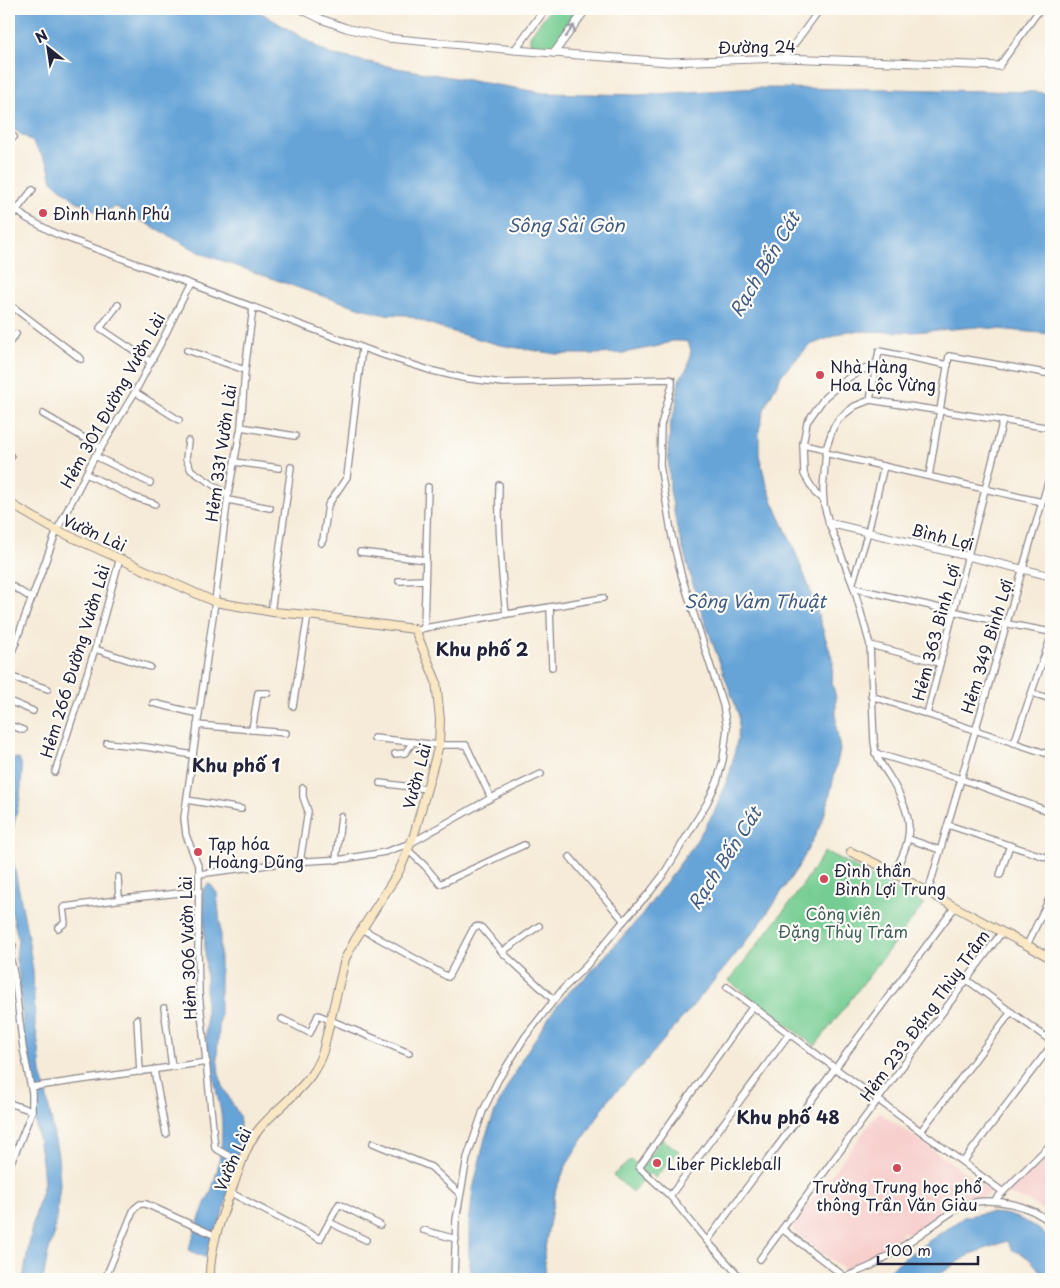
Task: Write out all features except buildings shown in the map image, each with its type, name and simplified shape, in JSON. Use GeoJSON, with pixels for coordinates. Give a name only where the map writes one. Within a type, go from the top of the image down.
{"type":"FeatureCollection","features":[{"type":"Feature","properties":{"kind":"main road","name":"Vườn Lài"},"geometry":{"type":"LineString","coordinates":[[9,503],[57,530],[215,602],[271,612],[414,629],[436,681],[440,720],[439,745],[409,846],[398,873],[345,959],[323,1052],[312,1075],[261,1127],[249,1145],[215,1235],[210,1279]]}},
{"type":"Feature","properties":{"kind":"main road"},"geometry":{"type":"LineString","coordinates":[[851,852],[893,872],[1051,958]]}},
{"type":"Feature","properties":{"kind":"street","name":"Đường 24"},"geometry":{"type":"LineString","coordinates":[[301,9],[346,28],[387,38],[515,50],[668,62],[784,58],[999,66]]}},
{"type":"Feature","properties":{"kind":"street"},"geometry":{"type":"LineString","coordinates":[[515,50],[545,9]]}},
{"type":"Feature","properties":{"kind":"street"},"geometry":{"type":"LineString","coordinates":[[554,53],[586,9]]}},
{"type":"Feature","properties":{"kind":"street"},"geometry":{"type":"LineString","coordinates":[[784,58],[820,9]]}},
{"type":"Feature","properties":{"kind":"street"},"geometry":{"type":"LineString","coordinates":[[999,66],[1040,9]]}},
{"type":"Feature","properties":{"kind":"street"},"geometry":{"type":"LineString","coordinates":[[9,220],[33,189]]}},
{"type":"Feature","properties":{"kind":"street"},"geometry":{"type":"LineString","coordinates":[[9,204],[26,218],[56,234],[362,348],[429,370],[463,378],[495,382],[668,378],[672,380],[661,425],[660,442],[660,465],[665,504],[681,574],[723,705],[727,728],[723,760],[707,802],[663,875],[588,965],[563,989],[525,1036],[498,1080],[483,1112],[467,1158],[456,1220],[454,1279]]}},
{"type":"Feature","properties":{"kind":"street","name":"Hẻm 301 Đường Vườn Lài"},"geometry":{"type":"LineString","coordinates":[[9,660],[57,530],[95,456],[102,448],[135,392],[190,284]]}},
{"type":"Feature","properties":{"kind":"street"},"geometry":{"type":"LineString","coordinates":[[9,304],[81,359]]}},
{"type":"Feature","properties":{"kind":"street"},"geometry":{"type":"LineString","coordinates":[[118,305],[100,328],[150,362]]}},
{"type":"Feature","properties":{"kind":"street","name":"Hẻm 331 Vườn Lài"},"geometry":{"type":"LineString","coordinates":[[215,602],[228,497],[241,427],[245,370],[253,308]]}},
{"type":"Feature","properties":{"kind":"street"},"geometry":{"type":"LineString","coordinates":[[9,343],[16,334]]}},
{"type":"Feature","properties":{"kind":"street"},"geometry":{"type":"LineString","coordinates":[[321,543],[328,505],[347,477],[362,348]]}},
{"type":"Feature","properties":{"kind":"street"},"geometry":{"type":"LineString","coordinates":[[187,350],[245,370]]}},
{"type":"Feature","properties":{"kind":"street"},"geometry":{"type":"LineString","coordinates":[[870,400],[879,351],[948,365]]}},
{"type":"Feature","properties":{"kind":"street"},"geometry":{"type":"LineString","coordinates":[[929,476],[949,356],[1051,374]]}},
{"type":"Feature","properties":{"kind":"street"},"geometry":{"type":"LineString","coordinates":[[823,500],[815,493],[804,474],[803,444],[807,422],[825,397],[848,378],[876,363]]}},
{"type":"Feature","properties":{"kind":"street"},"geometry":{"type":"LineString","coordinates":[[135,392],[179,420]]}},
{"type":"Feature","properties":{"kind":"street"},"geometry":{"type":"LineString","coordinates":[[893,872],[902,859],[909,839],[908,816],[898,790],[875,753],[870,645],[853,585],[829,523],[823,500],[826,451],[833,428],[839,419],[855,406],[870,400],[1051,428]]}},
{"type":"Feature","properties":{"kind":"street"},"geometry":{"type":"LineString","coordinates":[[44,414],[102,448]]}},
{"type":"Feature","properties":{"kind":"street","name":"Hẻm 363 Bình Lợi"},"geometry":{"type":"LineString","coordinates":[[927,714],[1003,420]]}},
{"type":"Feature","properties":{"kind":"street"},"geometry":{"type":"LineString","coordinates":[[241,427],[296,436]]}},
{"type":"Feature","properties":{"kind":"street"},"geometry":{"type":"LineString","coordinates":[[188,441],[186,459],[191,470],[228,497],[270,508]]}},
{"type":"Feature","properties":{"kind":"street"},"geometry":{"type":"LineString","coordinates":[[803,444],[884,466],[1042,502]]}},
{"type":"Feature","properties":{"kind":"street"},"geometry":{"type":"LineString","coordinates":[[9,454],[11,456],[9,460]]}},
{"type":"Feature","properties":{"kind":"street"},"geometry":{"type":"LineString","coordinates":[[95,456],[150,483]]}},
{"type":"Feature","properties":{"kind":"street"},"geometry":{"type":"LineString","coordinates":[[235,462],[279,468]]}},
{"type":"Feature","properties":{"kind":"street"},"geometry":{"type":"LineString","coordinates":[[853,585],[884,466]]}},
{"type":"Feature","properties":{"kind":"street"},"geometry":{"type":"LineString","coordinates":[[271,612],[291,467]]}},
{"type":"Feature","properties":{"kind":"street","name":"Hẻm 349 Bình Lợi"},"geometry":{"type":"LineString","coordinates":[[928,892],[1024,570],[1051,472]]}},
{"type":"Feature","properties":{"kind":"street"},"geometry":{"type":"LineString","coordinates":[[86,474],[134,497],[155,504]]}},
{"type":"Feature","properties":{"kind":"street"},"geometry":{"type":"LineString","coordinates":[[499,485],[498,508],[506,614]]}},
{"type":"Feature","properties":{"kind":"street"},"geometry":{"type":"LineString","coordinates":[[424,628],[428,487]]}},
{"type":"Feature","properties":{"kind":"street","name":"Bình Lợi"},"geometry":{"type":"LineString","coordinates":[[829,523],[1051,576]]}},
{"type":"Feature","properties":{"kind":"street"},"geometry":{"type":"LineString","coordinates":[[360,552],[426,560]]}},
{"type":"Feature","properties":{"kind":"street","name":"Hẻm 266 Đường Vườn Lài"},"geometry":{"type":"LineString","coordinates":[[55,772],[95,649],[120,558]]}},
{"type":"Feature","properties":{"kind":"street"},"geometry":{"type":"LineString","coordinates":[[399,581],[425,580]]}},
{"type":"Feature","properties":{"kind":"street"},"geometry":{"type":"LineString","coordinates":[[9,584],[31,598]]}},
{"type":"Feature","properties":{"kind":"street"},"geometry":{"type":"LineString","coordinates":[[853,585],[1008,624],[1051,632]]}},
{"type":"Feature","properties":{"kind":"street"},"geometry":{"type":"LineString","coordinates":[[416,632],[424,628],[506,614],[550,609],[603,598]]}},
{"type":"Feature","properties":{"kind":"street","name":"Hẻm 306 Vườn Lài"},"geometry":{"type":"LineString","coordinates":[[215,602],[184,818],[186,835],[199,868],[199,993],[215,1148],[241,1163]]}},
{"type":"Feature","properties":{"kind":"street"},"geometry":{"type":"LineString","coordinates":[[550,609],[552,667]]}},
{"type":"Feature","properties":{"kind":"street"},"geometry":{"type":"LineString","coordinates":[[293,706],[308,615]]}},
{"type":"Feature","properties":{"kind":"street"},"geometry":{"type":"LineString","coordinates":[[1014,743],[1051,637]]}},
{"type":"Feature","properties":{"kind":"street"},"geometry":{"type":"LineString","coordinates":[[9,639],[16,643]]}},
{"type":"Feature","properties":{"kind":"street"},"geometry":{"type":"LineString","coordinates":[[870,645],[940,663]]}},
{"type":"Feature","properties":{"kind":"street"},"geometry":{"type":"LineString","coordinates":[[95,649],[150,667]]}},
{"type":"Feature","properties":{"kind":"street"},"geometry":{"type":"LineString","coordinates":[[9,676],[48,689]]}},
{"type":"Feature","properties":{"kind":"street"},"geometry":{"type":"LineString","coordinates":[[252,730],[258,693],[268,694]]}},
{"type":"Feature","properties":{"kind":"street"},"geometry":{"type":"LineString","coordinates":[[1032,693],[1051,699]]}},
{"type":"Feature","properties":{"kind":"street"},"geometry":{"type":"LineString","coordinates":[[871,696],[1051,755]]}},
{"type":"Feature","properties":{"kind":"street"},"geometry":{"type":"LineString","coordinates":[[9,701],[34,711]]}},
{"type":"Feature","properties":{"kind":"street"},"geometry":{"type":"LineString","coordinates":[[153,703],[199,714]]}},
{"type":"Feature","properties":{"kind":"street"},"geometry":{"type":"LineString","coordinates":[[9,725],[23,730]]}},
{"type":"Feature","properties":{"kind":"street"},"geometry":{"type":"LineString","coordinates":[[198,725],[286,734]]}},
{"type":"Feature","properties":{"kind":"street"},"geometry":{"type":"LineString","coordinates":[[374,738],[439,745],[466,745],[491,798]]}},
{"type":"Feature","properties":{"kind":"street"},"geometry":{"type":"LineString","coordinates":[[395,754],[405,753],[413,742]]}},
{"type":"Feature","properties":{"kind":"street"},"geometry":{"type":"LineString","coordinates":[[107,743],[193,755]]}},
{"type":"Feature","properties":{"kind":"street"},"geometry":{"type":"LineString","coordinates":[[875,753],[961,779],[1051,812]]}},
{"type":"Feature","properties":{"kind":"street"},"geometry":{"type":"LineString","coordinates":[[199,874],[300,862],[336,860],[409,846],[491,798],[541,774]]}},
{"type":"Feature","properties":{"kind":"street"},"geometry":{"type":"LineString","coordinates":[[380,784],[427,789]]}},
{"type":"Feature","properties":{"kind":"street"},"geometry":{"type":"LineString","coordinates":[[300,862],[308,811],[303,796],[303,788]]}},
{"type":"Feature","properties":{"kind":"street"},"geometry":{"type":"LineString","coordinates":[[187,800],[240,808]]}},
{"type":"Feature","properties":{"kind":"street"},"geometry":{"type":"LineString","coordinates":[[336,860],[341,816]]}},
{"type":"Feature","properties":{"kind":"street"},"geometry":{"type":"LineString","coordinates":[[948,825],[1051,859]]}},
{"type":"Feature","properties":{"kind":"street"},"geometry":{"type":"LineString","coordinates":[[909,839],[940,850]]}},
{"type":"Feature","properties":{"kind":"street"},"geometry":{"type":"LineString","coordinates":[[409,846],[440,884],[524,844]]}},
{"type":"Feature","properties":{"kind":"street"},"geometry":{"type":"LineString","coordinates":[[1000,876],[1010,845]]}},
{"type":"Feature","properties":{"kind":"street"},"geometry":{"type":"LineString","coordinates":[[570,857],[624,921]]}},
{"type":"Feature","properties":{"kind":"street"},"geometry":{"type":"LineString","coordinates":[[118,877],[119,899]]}},
{"type":"Feature","properties":{"kind":"street"},"geometry":{"type":"LineString","coordinates":[[58,928],[65,923],[64,906],[198,891]]}},
{"type":"Feature","properties":{"kind":"street"},"geometry":{"type":"LineString","coordinates":[[1026,945],[1051,895]]}},
{"type":"Feature","properties":{"kind":"street"},"geometry":{"type":"LineString","coordinates":[[707,1241],[955,907]]}},
{"type":"Feature","properties":{"kind":"street"},"geometry":{"type":"LineString","coordinates":[[362,929],[448,978],[473,929],[480,926],[502,952],[554,1000]]}},
{"type":"Feature","properties":{"kind":"street"},"geometry":{"type":"LineString","coordinates":[[502,952],[539,926]]}},
{"type":"Feature","properties":{"kind":"street","name":"Hẻm 233 Đặng Thùy Trâm"},"geometry":{"type":"LineString","coordinates":[[760,1260],[1002,932]]}},
{"type":"Feature","properties":{"kind":"street"},"geometry":{"type":"LineString","coordinates":[[9,945],[13,946],[10,957],[14,974],[23,1048],[32,1087],[32,1111],[9,1166]]}},
{"type":"Feature","properties":{"kind":"street"},"geometry":{"type":"LineString","coordinates":[[967,980],[1051,1041]]}},
{"type":"Feature","properties":{"kind":"street"},"geometry":{"type":"LineString","coordinates":[[727,987],[1003,1192]]}},
{"type":"Feature","properties":{"kind":"street"},"geometry":{"type":"LineString","coordinates":[[742,1279],[707,1241],[670,1196],[639,1167],[753,1006]]}},
{"type":"Feature","properties":{"kind":"street"},"geometry":{"type":"LineString","coordinates":[[164,1008],[172,1067]]}},
{"type":"Feature","properties":{"kind":"street"},"geometry":{"type":"LineString","coordinates":[[921,1131],[1011,1012]]}},
{"type":"Feature","properties":{"kind":"street"},"geometry":{"type":"LineString","coordinates":[[282,1019],[310,1033],[318,1015],[409,1053]]}},
{"type":"Feature","properties":{"kind":"street"},"geometry":{"type":"LineString","coordinates":[[136,1019],[140,1072]]}},
{"type":"Feature","properties":{"kind":"street"},"geometry":{"type":"LineString","coordinates":[[670,1196],[789,1034]]}},
{"type":"Feature","properties":{"kind":"street"},"geometry":{"type":"LineString","coordinates":[[963,1162],[1051,1046]]}},
{"type":"Feature","properties":{"kind":"street"},"geometry":{"type":"LineString","coordinates":[[32,1087],[206,1062]]}},
{"type":"Feature","properties":{"kind":"street"},"geometry":{"type":"LineString","coordinates":[[154,1070],[166,1134]]}},
{"type":"Feature","properties":{"kind":"street"},"geometry":{"type":"LineString","coordinates":[[9,1103],[32,1111]]}},
{"type":"Feature","properties":{"kind":"street"},"geometry":{"type":"LineString","coordinates":[[373,1143],[430,1167],[460,1194]]}},
{"type":"Feature","properties":{"kind":"street"},"geometry":{"type":"LineString","coordinates":[[994,1201],[1051,1144]]}},
{"type":"Feature","properties":{"kind":"street"},"geometry":{"type":"LineString","coordinates":[[231,1193],[320,1239],[339,1204],[380,1225]]}},
{"type":"Feature","properties":{"kind":"street"},"geometry":{"type":"LineString","coordinates":[[782,1229],[843,1278],[872,1265],[968,1204],[994,1201],[1004,1202],[1035,1212],[1051,1223]]}},
{"type":"Feature","properties":{"kind":"street"},"geometry":{"type":"LineString","coordinates":[[105,1279],[134,1208],[138,1204],[146,1204],[215,1235]]}},
{"type":"Feature","properties":{"kind":"street"},"geometry":{"type":"LineString","coordinates":[[329,1222],[366,1240]]}},
{"type":"Feature","properties":{"kind":"street"},"geometry":{"type":"LineString","coordinates":[[423,1230],[456,1240]]}},
{"type":"Feature","properties":{"kind":"shaded area","name":"Trường Trung học phổ thông Trần Văn Giàu"},"geometry":{"type":"Polygon","coordinates":[[[879,1112],[991,1191],[988,1195],[965,1201],[944,1212],[909,1235],[903,1231],[891,1246],[846,1271],[794,1231],[793,1225],[879,1112]]]}},
{"type":"Feature","properties":{"kind":"shaded area"},"geometry":{"type":"Polygon","coordinates":[[[1051,1150],[1051,1216],[1046,1211],[1026,1200],[1007,1194],[1051,1150]]]}},
{"type":"Feature","properties":{"kind":"green space"},"geometry":{"type":"Polygon","coordinates":[[[550,9],[581,9],[554,45],[545,47],[535,46],[530,42],[530,36],[550,9]]]}},
{"type":"Feature","properties":{"kind":"green space","name":"Công viên Đặng Thùy Trâm"},"geometry":{"type":"Polygon","coordinates":[[[825,851],[924,904],[815,1046],[729,981],[796,895],[825,851]]]}},
{"type":"Feature","properties":{"kind":"green space","name":"Liber Pickleball"},"geometry":{"type":"Polygon","coordinates":[[[662,1139],[679,1151],[655,1178],[650,1173],[632,1192],[613,1175],[631,1160],[639,1167],[645,1165],[662,1139]]]}},
{"type":"Feature","properties":{"kind":"water","name":"Sông Sài Gòn"},"geometry":{"type":"Polygon","coordinates":[[[9,9],[255,9],[329,54],[397,68],[544,93],[639,95],[758,88],[1037,92],[1051,94],[1051,334],[976,327],[913,332],[848,331],[810,345],[782,374],[765,407],[759,430],[759,455],[765,479],[809,587],[833,661],[832,682],[836,698],[836,726],[840,750],[827,807],[821,824],[800,864],[762,921],[640,1068],[609,1099],[567,1164],[556,1189],[551,1214],[544,1254],[546,1279],[472,1279],[469,1256],[469,1225],[473,1189],[485,1138],[497,1107],[522,1059],[553,1011],[642,915],[693,846],[715,811],[730,772],[738,736],[739,716],[699,605],[677,528],[670,490],[668,451],[671,421],[676,407],[679,380],[688,367],[691,350],[688,342],[672,341],[659,346],[623,353],[593,354],[556,354],[500,345],[450,331],[406,315],[381,314],[313,293],[203,254],[116,207],[99,213],[76,201],[52,181],[48,164],[31,140],[9,127],[9,9]]]}},
{"type":"Feature","properties":{"kind":"water"},"geometry":{"type":"Polygon","coordinates":[[[15,758],[19,759],[21,763],[22,774],[20,798],[12,832],[12,855],[33,971],[35,1024],[41,1073],[58,1156],[60,1185],[54,1235],[43,1279],[23,1279],[32,1227],[44,1183],[35,1120],[35,1098],[24,1037],[19,974],[16,960],[18,938],[9,901],[9,799],[11,763],[15,758]]]}},
{"type":"Feature","properties":{"kind":"water"},"geometry":{"type":"Polygon","coordinates":[[[208,884],[217,893],[220,924],[220,1015],[217,1055],[219,1074],[224,1089],[239,1115],[240,1123],[237,1164],[209,1259],[188,1250],[212,1189],[222,1141],[221,1112],[206,1043],[203,891],[208,884]]]}},
{"type":"Feature","properties":{"kind":"water"},"geometry":{"type":"Polygon","coordinates":[[[983,1213],[1015,1217],[1030,1224],[1044,1234],[1049,1239],[1052,1248],[1051,1279],[1043,1279],[1038,1268],[1027,1257],[1011,1249],[1007,1241],[971,1254],[932,1279],[876,1279],[964,1217],[983,1213]]]}},
{"type":"Feature","properties":{"kind":"place","name":"Đình Hanh Phú"},"geometry":{"type":"Point","coordinates":[43,213]}},
{"type":"Feature","properties":{"kind":"place","name":"Nhà Hàng Hoa Lộc Vừng"},"geometry":{"type":"Point","coordinates":[820,375]}},
{"type":"Feature","properties":{"kind":"place","name":"Tạp hóa Hoàng Dũng"},"geometry":{"type":"Point","coordinates":[198,852]}},
{"type":"Feature","properties":{"kind":"place","name":"Đình thần Bình Lợi Trung"},"geometry":{"type":"Point","coordinates":[824,879]}},
{"type":"Feature","properties":{"kind":"place","name":"Liber Pickleball"},"geometry":{"type":"Point","coordinates":[657,1163]}},
{"type":"Feature","properties":{"kind":"place","name":"Trường Trung học phổ thông Trần Văn Giàu"},"geometry":{"type":"Point","coordinates":[897,1168]}},
{"type":"Feature","properties":{"kind":"district","name":"Khu phố 2"},"geometry":{"type":"Point","coordinates":[482,648]}},
{"type":"Feature","properties":{"kind":"district","name":"Khu phố 1"},"geometry":{"type":"Point","coordinates":[236,764]}},
{"type":"Feature","properties":{"kind":"district","name":"Khu phố 48"},"geometry":{"type":"Point","coordinates":[788,1116]}},
{"type":"Feature","properties":{"kind":"water label","name":"Rạch Bến Cát"},"geometry":{"type":"Point","coordinates":[764,264]}},
{"type":"Feature","properties":{"kind":"water label","name":"Sông Vàm Thuật"},"geometry":{"type":"Point","coordinates":[755,600]}},
{"type":"Feature","properties":{"kind":"water label","name":"Rạch Bến Cát"},"geometry":{"type":"Point","coordinates":[724,858]}}]}
